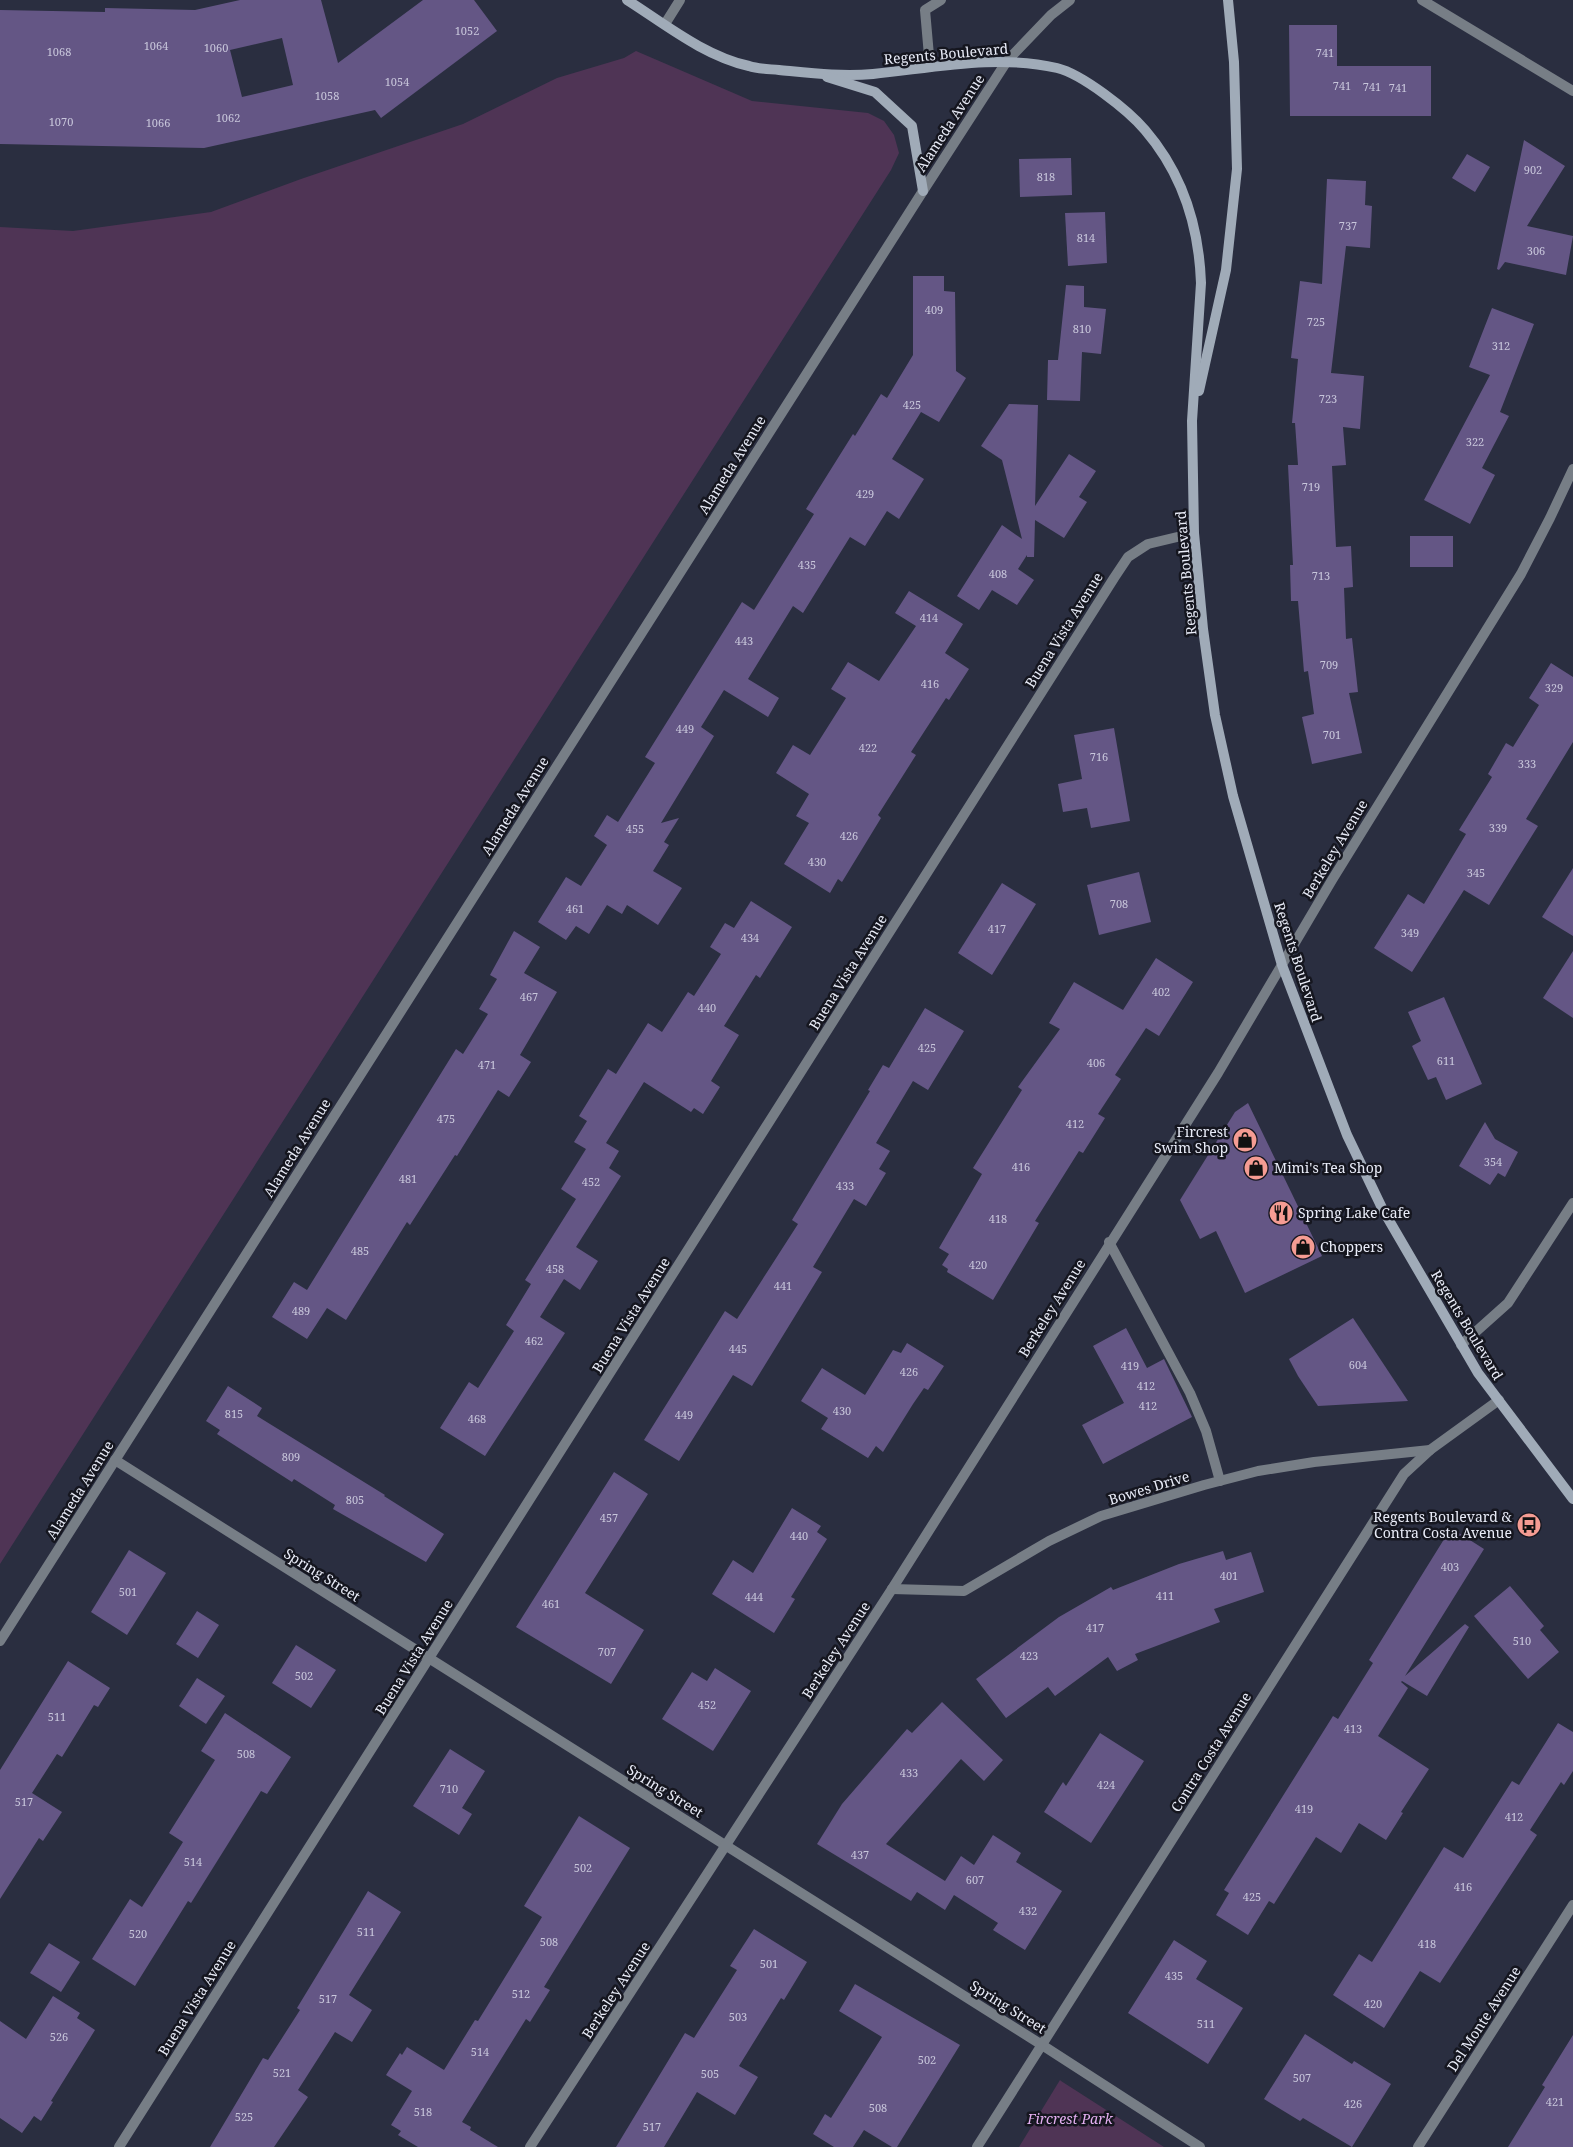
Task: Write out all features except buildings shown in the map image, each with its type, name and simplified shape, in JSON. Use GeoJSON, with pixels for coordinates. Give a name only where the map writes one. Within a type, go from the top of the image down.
{"type":"FeatureCollection","features":[{"type":"Feature","properties":{"kind":"main road","name":"Regents Boulevard"},"geometry":{"type":"LineString","coordinates":[[626,0],[706,50],[748,66],[816,74],[870,74],[1007,61],[1057,68],[1074,75],[1119,105],[1138,122],[1156,143],[1171,166],[1183,192],[1200,262],[1201,283],[1192,421],[1194,533],[1203,628],[1215,715],[1233,796],[1282,965],[1347,1135],[1383,1210],[1478,1373],[1573,1498]]}},
{"type":"Feature","properties":{"kind":"main road"},"geometry":{"type":"LineString","coordinates":[[1192,421],[1226,270],[1237,169],[1234,62],[1228,0]]}},
{"type":"Feature","properties":{"kind":"main road"},"geometry":{"type":"LineString","coordinates":[[816,74],[875,92],[912,126],[923,191]]}},
{"type":"Feature","properties":{"kind":"street"},"geometry":{"type":"LineString","coordinates":[[665,24],[680,0]]}},
{"type":"Feature","properties":{"kind":"street"},"geometry":{"type":"LineString","coordinates":[[930,67],[925,10],[941,0]]}},
{"type":"Feature","properties":{"kind":"street","name":"Alameda Avenue"},"geometry":{"type":"LineString","coordinates":[[0,1642],[1007,61],[1051,14],[1069,0]]}},
{"type":"Feature","properties":{"kind":"street"},"geometry":{"type":"LineString","coordinates":[[1422,0],[1573,91]]}},
{"type":"Feature","properties":{"kind":"street","name":"Berkeley Avenue"},"geometry":{"type":"LineString","coordinates":[[530,2147],[892,1589],[1109,1242],[1218,1072],[1332,880],[1521,574],[1573,469]]}},
{"type":"Feature","properties":{"kind":"street","name":"Buena Vista Avenue"},"geometry":{"type":"LineString","coordinates":[[119,2147],[1114,578],[1128,557],[1148,544],[1194,533]]}},
{"type":"Feature","properties":{"kind":"street"},"geometry":{"type":"LineString","coordinates":[[1461,1344],[1508,1303],[1573,1203]]}},
{"type":"Feature","properties":{"kind":"street"},"geometry":{"type":"LineString","coordinates":[[1109,1242],[1190,1393],[1206,1431],[1220,1481]]}},
{"type":"Feature","properties":{"kind":"street","name":"Contra Costa Avenue"},"geometry":{"type":"LineString","coordinates":[[977,2147],[1404,1474],[1430,1450],[1498,1400]]}},
{"type":"Feature","properties":{"kind":"street","name":"Bowes Drive"},"geometry":{"type":"LineString","coordinates":[[892,1589],[964,1591],[1049,1541],[1101,1516],[1258,1471],[1314,1462],[1430,1450]]}},
{"type":"Feature","properties":{"kind":"street","name":"Spring Street"},"geometry":{"type":"LineString","coordinates":[[115,1460],[1042,2045],[1200,2147]]}},
{"type":"Feature","properties":{"kind":"street","name":"Del Monte Avenue"},"geometry":{"type":"LineString","coordinates":[[1418,2147],[1573,1905]]}},
{"type":"Feature","properties":{"kind":"green space"},"geometry":{"type":"Polygon","coordinates":[[[636,51],[752,101],[868,113],[884,121],[894,135],[899,153],[891,170],[0,1564],[0,227],[73,231],[211,212],[463,124],[557,78],[624,58],[636,51]]]}},
{"type":"Feature","properties":{"kind":"green space","name":"Fircrest Park"},"geometry":{"type":"Polygon","coordinates":[[[1061,2081],[1164,2147],[1019,2147],[1061,2081]]]}},
{"type":"Feature","properties":{"kind":"place","name":"Fircrest Swim Shop"},"geometry":{"type":"Point","coordinates":[1245,1140]}},
{"type":"Feature","properties":{"kind":"place","name":"Mimi's Tea Shop"},"geometry":{"type":"Point","coordinates":[1256,1168]}},
{"type":"Feature","properties":{"kind":"place","name":"Spring Lake Cafe"},"geometry":{"type":"Point","coordinates":[1281,1213]}},
{"type":"Feature","properties":{"kind":"place","name":"Choppers"},"geometry":{"type":"Point","coordinates":[1303,1247]}},
{"type":"Feature","properties":{"kind":"place","name":"Regents Boulevard & Contra Costa Avenue"},"geometry":{"type":"Point","coordinates":[1529,1525]}}]}
